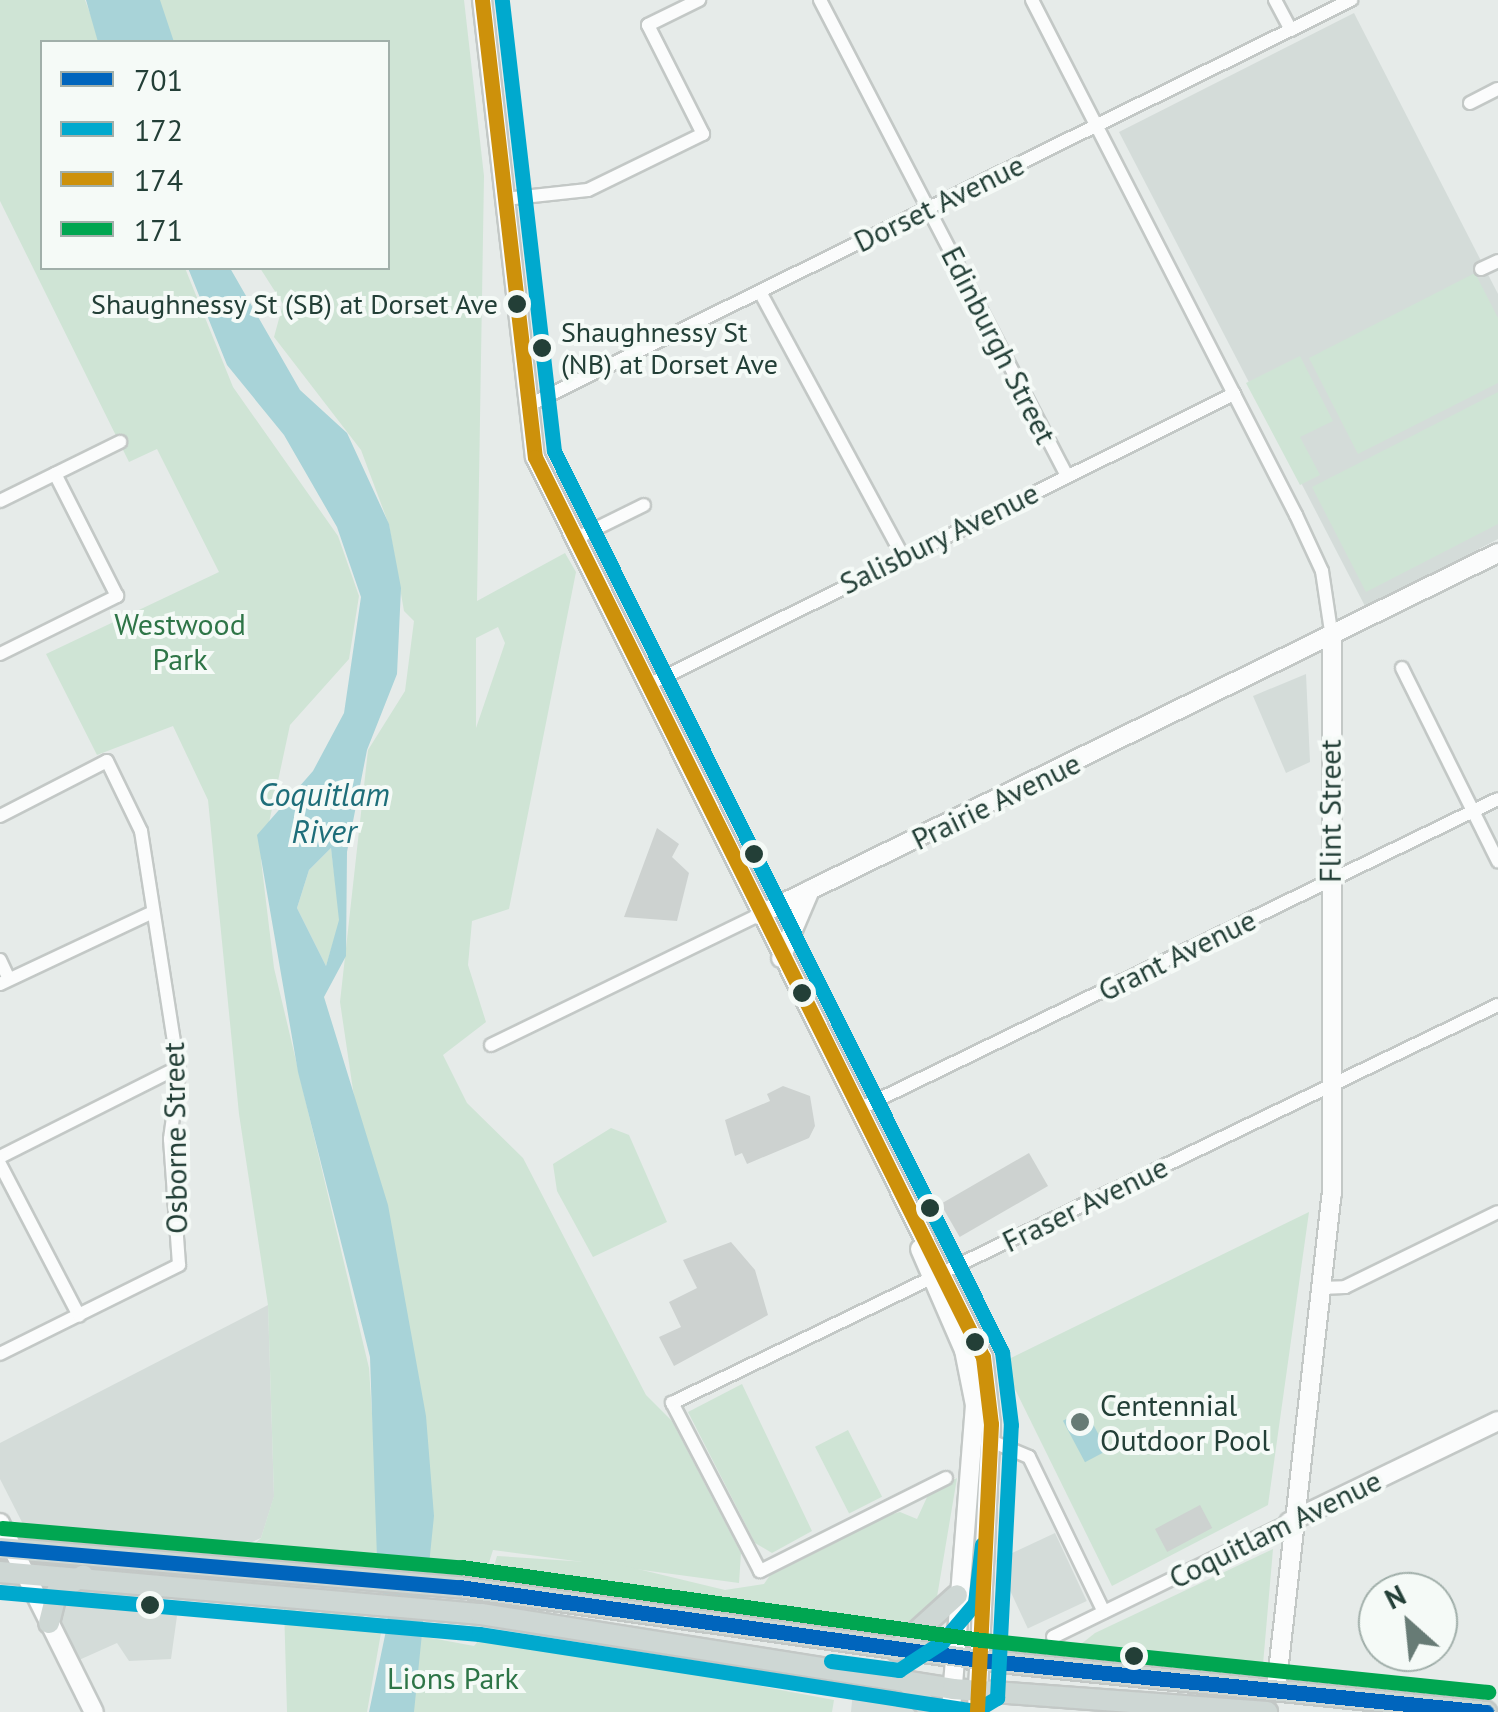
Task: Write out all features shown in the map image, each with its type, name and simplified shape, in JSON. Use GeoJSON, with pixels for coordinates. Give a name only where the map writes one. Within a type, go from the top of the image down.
{"type":"FeatureCollection","features":[{"type":"Feature","properties":{"kind":"main road"},"geometry":{"type":"LineString","coordinates":[[482,0],[535,457],[985,1367],[990,1441],[978,1702]]}},
{"type":"Feature","properties":{"kind":"main road","name":"Prairie Avenue"},"geometry":{"type":"LineString","coordinates":[[759,915],[1332,638],[1498,553]]}},
{"type":"Feature","properties":{"kind":"main road","name":"Flint Street"},"geometry":{"type":"LineString","coordinates":[[1276,1690],[1289,1522],[1332,1194],[1332,638]]}},
{"type":"Feature","properties":{"kind":"main road"},"geometry":{"type":"LineString","coordinates":[[781,958],[810,890]]}},
{"type":"Feature","properties":{"kind":"main road"},"geometry":{"type":"LineString","coordinates":[[939,1276],[964,1350],[975,1405],[951,1712]]}},
{"type":"Feature","properties":{"kind":"main road","name":"Coquitlam Avenue"},"geometry":{"type":"LineString","coordinates":[[1289,1522],[1498,1421]]}},
{"type":"Feature","properties":{"kind":"main road"},"geometry":{"type":"LineString","coordinates":[[0,1523],[6,1548],[24,1572],[94,1712]]}},
{"type":"Feature","properties":{"kind":"main road"},"geometry":{"type":"LineString","coordinates":[[6,1548],[459,1587],[896,1650],[1486,1712]]}},
{"type":"Feature","properties":{"kind":"main road"},"geometry":{"type":"LineString","coordinates":[[0,1572],[86,1576],[457,1612],[953,1689],[978,1702],[1044,1696],[1267,1712]]}},
{"type":"Feature","properties":{"kind":"main road"},"geometry":{"type":"LineString","coordinates":[[50,1623],[57,1592],[86,1576]]}},
{"type":"Feature","properties":{"kind":"main road"},"geometry":{"type":"LineString","coordinates":[[896,1650],[958,1595]]}},
{"type":"Feature","properties":{"kind":"main road"},"geometry":{"type":"LineString","coordinates":[[908,1683],[931,1712]]}},
{"type":"Feature","properties":{"kind":"main road"},"geometry":{"type":"LineString","coordinates":[[1021,1712],[1044,1696]]}},
{"type":"Feature","properties":{"kind":"street"},"geometry":{"type":"LineString","coordinates":[[505,199],[588,190],[703,134],[648,26],[699,0]]}},
{"type":"Feature","properties":{"kind":"street","name":"Edinburgh Street"},"geometry":{"type":"LineString","coordinates":[[820,0],[1067,476]]}},
{"type":"Feature","properties":{"kind":"street","name":"Flint Street"},"geometry":{"type":"LineString","coordinates":[[1032,0],[1322,571],[1332,638]]}},
{"type":"Feature","properties":{"kind":"street"},"geometry":{"type":"LineString","coordinates":[[1275,0],[1291,30]]}},
{"type":"Feature","properties":{"kind":"street","name":"Dorset Avenue"},"geometry":{"type":"LineString","coordinates":[[527,406],[1351,0]]}},
{"type":"Feature","properties":{"kind":"street"},"geometry":{"type":"LineString","coordinates":[[1470,103],[1498,88]]}},
{"type":"Feature","properties":{"kind":"street"},"geometry":{"type":"LineString","coordinates":[[1482,269],[1498,261]]}},
{"type":"Feature","properties":{"kind":"street"},"geometry":{"type":"LineString","coordinates":[[760,292],[902,556]]}},
{"type":"Feature","properties":{"kind":"street","name":"Salisbury Avenue"},"geometry":{"type":"LineString","coordinates":[[646,686],[1234,394]]}},
{"type":"Feature","properties":{"kind":"street"},"geometry":{"type":"LineString","coordinates":[[0,501],[120,442]]}},
{"type":"Feature","properties":{"kind":"street"},"geometry":{"type":"LineString","coordinates":[[0,654],[117,596],[55,474]]}},
{"type":"Feature","properties":{"kind":"street"},"geometry":{"type":"LineString","coordinates":[[573,540],[644,505]]}},
{"type":"Feature","properties":{"kind":"street"},"geometry":{"type":"LineString","coordinates":[[1402,668],[1498,861]]}},
{"type":"Feature","properties":{"kind":"street","name":"Osborne Street"},"geometry":{"type":"LineString","coordinates":[[0,816],[107,761],[140,831],[180,1067],[170,1139],[179,1266],[0,1354]]}},
{"type":"Feature","properties":{"kind":"street","name":"Grant Avenue"},"geometry":{"type":"LineString","coordinates":[[857,1110],[1498,799]]}},
{"type":"Feature","properties":{"kind":"street"},"geometry":{"type":"LineString","coordinates":[[0,960],[5,982],[151,913]]}},
{"type":"Feature","properties":{"kind":"street","name":"Prairie Avenue"},"geometry":{"type":"LineString","coordinates":[[492,1045],[759,915]]}},
{"type":"Feature","properties":{"kind":"street","name":"Fraser Avenue"},"geometry":{"type":"LineString","coordinates":[[946,1478],[760,1570],[672,1402],[1498,1004]]}},
{"type":"Feature","properties":{"kind":"street"},"geometry":{"type":"LineString","coordinates":[[79,1316],[0,1161],[180,1067]]}},
{"type":"Feature","properties":{"kind":"street"},"geometry":{"type":"LineString","coordinates":[[1320,1288],[1346,1286],[1498,1212]]}},
{"type":"Feature","properties":{"kind":"street"},"geometry":{"type":"LineString","coordinates":[[990,1441],[1030,1456],[1104,1612]]}},
{"type":"Feature","properties":{"kind":"street","name":"Coquitlam Avenue"},"geometry":{"type":"LineString","coordinates":[[1053,1637],[1289,1522]]}},
{"type":"Feature","properties":{"kind":"shaded area"},"geometry":{"type":"Polygon","coordinates":[[[1354,13],[1498,294],[1498,539],[1366,608],[1119,132],[1354,13]]]}},
{"type":"Feature","properties":{"kind":"shaded area"},"geometry":{"type":"Polygon","coordinates":[[[1306,674],[1310,762],[1286,773],[1253,696],[1306,674]]]}},
{"type":"Feature","properties":{"kind":"shaded area"},"geometry":{"type":"Polygon","coordinates":[[[268,1305],[274,1497],[261,1538],[236,1549],[26,1530],[0,1479],[0,1443],[268,1305]]]}},
{"type":"Feature","properties":{"kind":"shaded area"},"geometry":{"type":"Polygon","coordinates":[[[1055,1533],[1087,1601],[1028,1628],[996,1560],[1055,1533]]]}},
{"type":"Feature","properties":{"kind":"shaded area"},"geometry":{"type":"Polygon","coordinates":[[[75,1588],[151,1593],[177,1616],[171,1659],[129,1661],[117,1643],[79,1660],[59,1620],[61,1598],[75,1588]]]}},
{"type":"Feature","properties":{"kind":"shaded area"},"geometry":{"type":"Polygon","coordinates":[[[853,1690],[900,1696],[923,1712],[851,1712],[853,1690]]]}},
{"type":"Feature","properties":{"kind":"green space","name":"Westwood Park"},"geometry":{"type":"Polygon","coordinates":[[[0,0],[85,0],[100,40],[40,40],[40,270],[186,270],[233,387],[338,536],[359,596],[349,659],[290,725],[261,860],[274,968],[369,1368],[382,1566],[245,1552],[261,1538],[274,1496],[268,1305],[239,1114],[208,800],[173,726],[97,755],[46,654],[219,572],[157,449],[129,462],[0,201],[0,0]]]}},
{"type":"Feature","properties":{"kind":"green space"},"geometry":{"type":"Polygon","coordinates":[[[149,0],[464,0],[484,176],[477,601],[565,553],[576,572],[509,909],[472,921],[468,965],[486,1022],[443,1055],[467,1103],[523,1158],[646,1395],[672,1421],[741,1553],[739,1583],[493,1550],[484,1578],[424,1571],[340,1002],[368,750],[405,691],[414,621],[404,611],[389,525],[361,450],[274,337],[283,304],[261,270],[390,270],[390,40],[168,40],[149,0]],[[498,627],[476,638],[476,728],[505,643],[498,627]]]}},
{"type":"Feature","properties":{"kind":"green space"},"geometry":{"type":"Polygon","coordinates":[[[1475,273],[1498,318],[1498,383],[1358,454],[1309,358],[1475,273]]]}},
{"type":"Feature","properties":{"kind":"green space"},"geometry":{"type":"Polygon","coordinates":[[[1300,356],[1333,421],[1300,437],[1320,475],[1300,485],[1246,383],[1300,356]]]}},
{"type":"Feature","properties":{"kind":"green space"},"geometry":{"type":"Polygon","coordinates":[[[1498,392],[1498,524],[1366,592],[1312,487],[1498,392]]]}},
{"type":"Feature","properties":{"kind":"green space"},"geometry":{"type":"Polygon","coordinates":[[[331,848],[340,920],[326,966],[297,908],[309,870],[331,848]]]}},
{"type":"Feature","properties":{"kind":"green space"},"geometry":{"type":"Polygon","coordinates":[[[611,1128],[629,1135],[667,1222],[593,1257],[557,1191],[553,1164],[611,1128]]]}},
{"type":"Feature","properties":{"kind":"green space"},"geometry":{"type":"Polygon","coordinates":[[[1309,1212],[1268,1505],[1112,1586],[1010,1379],[1011,1358],[1309,1212]]]}},
{"type":"Feature","properties":{"kind":"green space"},"geometry":{"type":"Polygon","coordinates":[[[742,1384],[812,1531],[772,1553],[755,1543],[688,1412],[742,1384]]]}},
{"type":"Feature","properties":{"kind":"green space"},"geometry":{"type":"Polygon","coordinates":[[[848,1430],[882,1497],[849,1514],[815,1447],[848,1430]]]}},
{"type":"Feature","properties":{"kind":"green space"},"geometry":{"type":"Polygon","coordinates":[[[957,1478],[937,1597],[900,1629],[490,1579],[497,1556],[617,1564],[725,1590],[764,1584],[775,1568],[878,1518],[900,1512],[917,1519],[928,1495],[957,1478]]]}},
{"type":"Feature","properties":{"kind":"green space"},"geometry":{"type":"Polygon","coordinates":[[[1273,1549],[1262,1676],[1066,1656],[1095,1633],[1273,1549]]]}},
{"type":"Feature","properties":{"kind":"green space"},"geometry":{"type":"Polygon","coordinates":[[[284,1606],[316,1618],[324,1610],[360,1613],[381,1633],[367,1712],[287,1712],[284,1606]]]}},
{"type":"Feature","properties":{"kind":"green space","name":"Lions Park"},"geometry":{"type":"Polygon","coordinates":[[[410,1634],[474,1646],[484,1634],[834,1700],[832,1712],[405,1712],[410,1634]]]}},
{"type":"Feature","properties":{"kind":"water"},"geometry":{"type":"Polygon","coordinates":[[[86,0],[160,0],[173,40],[97,40],[86,0]]]}},
{"type":"Feature","properties":{"kind":"water","name":"Coquitlam River"},"geometry":{"type":"Polygon","coordinates":[[[189,270],[231,270],[300,390],[347,433],[389,524],[401,588],[397,674],[367,750],[347,852],[346,956],[324,997],[388,1205],[426,1416],[434,1516],[414,1712],[369,1712],[388,1621],[377,1558],[370,1357],[298,1072],[257,835],[313,771],[344,713],[361,597],[337,527],[284,435],[227,365],[189,270]],[[331,848],[309,870],[297,908],[326,966],[339,920],[331,848]]]}},
{"type":"Feature","properties":{"kind":"water"},"geometry":{"type":"Polygon","coordinates":[[[1085,1409],[1107,1450],[1085,1462],[1063,1421],[1085,1409]]]}},
{"type":"Feature","properties":{"kind":"building"},"geometry":{"type":"Polygon","coordinates":[[[657,828],[679,844],[672,857],[689,873],[677,921],[624,917],[657,828]]]}},
{"type":"Feature","properties":{"kind":"building"},"geometry":{"type":"Polygon","coordinates":[[[783,1086],[810,1096],[815,1126],[809,1138],[747,1164],[742,1153],[735,1156],[725,1120],[770,1101],[767,1094],[783,1086]]]}},
{"type":"Feature","properties":{"kind":"building"},"geometry":{"type":"Polygon","coordinates":[[[1029,1153],[1048,1186],[960,1237],[941,1204],[1029,1153]]]}},
{"type":"Feature","properties":{"kind":"building"},"geometry":{"type":"Polygon","coordinates":[[[731,1242],[755,1270],[768,1315],[674,1366],[659,1337],[681,1327],[669,1302],[697,1288],[683,1260],[731,1242]]]}},
{"type":"Feature","properties":{"kind":"building"},"geometry":{"type":"Polygon","coordinates":[[[1200,1505],[1212,1528],[1167,1552],[1155,1529],[1200,1505]]]}},
{"type":"Feature","properties":{"kind":"transit line","name":"174"},"geometry":{"type":"LineString","coordinates":[[482,0],[535,457],[983,1357],[991,1424],[977,1712]]}},
{"type":"Feature","properties":{"kind":"transit line","name":"172"},"geometry":{"type":"LineString","coordinates":[[0,1592],[479,1634],[975,1711],[997,1698],[1011,1425],[1002,1352],[554,451],[502,0]]}},
{"type":"Feature","properties":{"kind":"transit line","name":"171"},"geometry":{"type":"LineString","coordinates":[[2,1528],[461,1567],[982,1640],[1488,1692]]}},
{"type":"Feature","properties":{"kind":"transit line","name":"172"},"geometry":{"type":"LineString","coordinates":[[831,1661],[899,1670],[942,1642],[975,1603],[982,1544]]}},
{"type":"Feature","properties":{"kind":"transit line","name":"701"},"geometry":{"type":"LineString","coordinates":[[0,1548],[459,1587],[980,1660],[1486,1712]]}},
{"type":"Feature","properties":{"kind":"place","name":"Shaughnessy St (SB) at Dorset Ave"},"geometry":{"type":"Point","coordinates":[517,304]}},
{"type":"Feature","properties":{"kind":"place","name":"Shaughnessy St (NB) at Dorset Ave"},"geometry":{"type":"Point","coordinates":[542,348]}},
{"type":"Feature","properties":{"kind":"place","name":"Centennial Outdoor Pool"},"geometry":{"type":"Point","coordinates":[1080,1422]}}]}
